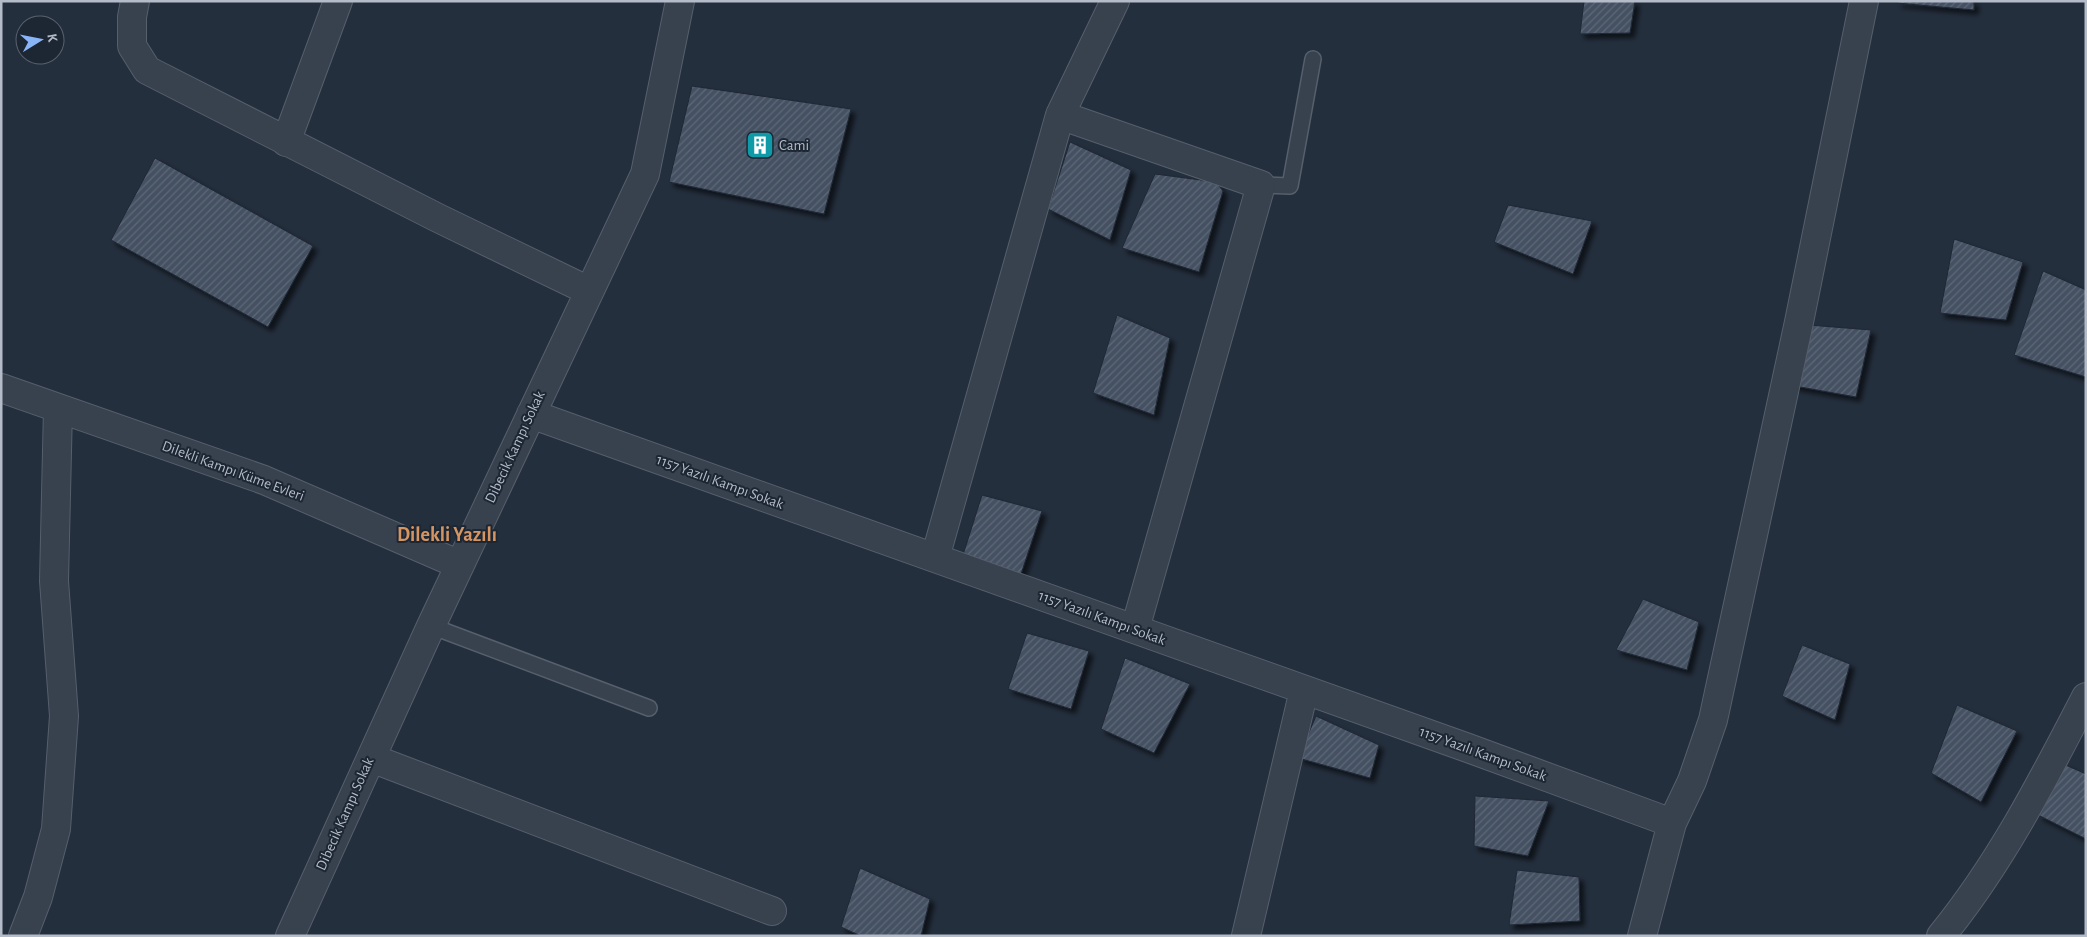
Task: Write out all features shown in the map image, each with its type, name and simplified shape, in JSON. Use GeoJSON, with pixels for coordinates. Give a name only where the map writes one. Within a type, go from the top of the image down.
{"type":"FeatureCollection","features":[{"type":"Feature","properties":{"kind":"street"},"geometry":{"type":"LineString","coordinates":[[135,1],[132,17],[132,46],[147,70],[286,142],[590,291]]}},
{"type":"Feature","properties":{"kind":"street"},"geometry":{"type":"LineString","coordinates":[[286,142],[338,1]]}},
{"type":"Feature","properties":{"kind":"street","name":"Dibecik Kampı Sokak"},"geometry":{"type":"LineString","coordinates":[[290,936],[431,626],[644,174],[680,1]]}},
{"type":"Feature","properties":{"kind":"street"},"geometry":{"type":"LineString","coordinates":[[934,558],[1060,115],[1114,1]]}},
{"type":"Feature","properties":{"kind":"street"},"geometry":{"type":"LineString","coordinates":[[1642,936],[1672,823],[1692,781],[1713,720],[1799,322],[1864,1]]}},
{"type":"Feature","properties":{"kind":"street"},"geometry":{"type":"LineString","coordinates":[[1060,115],[1261,185],[1135,629]]}},
{"type":"Feature","properties":{"kind":"street","name":"Dilekli Kampı Küme Evleri"},"geometry":{"type":"LineString","coordinates":[[1,388],[264,480],[460,565]]}},
{"type":"Feature","properties":{"kind":"street"},"geometry":{"type":"LineString","coordinates":[[24,936],[38,897],[56,829],[64,716],[54,581],[58,408]]}},
{"type":"Feature","properties":{"kind":"street","name":"1157 Yazılı Kampı Sokak"},"geometry":{"type":"LineString","coordinates":[[531,414],[1672,823]]}},
{"type":"Feature","properties":{"kind":"street"},"geometry":{"type":"LineString","coordinates":[[1246,936],[1304,690]]}},
{"type":"Feature","properties":{"kind":"street"},"geometry":{"type":"LineString","coordinates":[[1941,936],[1967,905],[2036,792],[2086,698]]}},
{"type":"Feature","properties":{"kind":"street"},"geometry":{"type":"LineString","coordinates":[[371,758],[772,911]]}},
{"type":"Feature","properties":{"kind":"lane"},"geometry":{"type":"LineString","coordinates":[[1261,185],[1290,186],[1313,59]]}},
{"type":"Feature","properties":{"kind":"lane"},"geometry":{"type":"LineString","coordinates":[[431,626],[649,708]]}},
{"type":"Feature","properties":{"kind":"building"},"geometry":{"type":"Polygon","coordinates":[[[1584,1],[1635,1],[1630,33],[1580,34],[1584,1]]]}},
{"type":"Feature","properties":{"kind":"building"},"geometry":{"type":"Polygon","coordinates":[[[1897,1],[1974,1],[1974,10],[1897,3],[1897,1]]]}},
{"type":"Feature","properties":{"kind":"building","name":"Cami"},"geometry":{"type":"Polygon","coordinates":[[[692,86],[851,109],[824,214],[669,182],[692,86]]]}},
{"type":"Feature","properties":{"kind":"building"},"geometry":{"type":"Polygon","coordinates":[[[1070,142],[1131,170],[1110,240],[1048,209],[1070,142]]]}},
{"type":"Feature","properties":{"kind":"building"},"geometry":{"type":"Polygon","coordinates":[[[155,158],[313,246],[268,327],[111,240],[155,158]]]}},
{"type":"Feature","properties":{"kind":"building"},"geometry":{"type":"Polygon","coordinates":[[[1155,174],[1216,182],[1223,191],[1199,272],[1122,248],[1155,174]]]}},
{"type":"Feature","properties":{"kind":"building"},"geometry":{"type":"Polygon","coordinates":[[[1508,205],[1592,221],[1573,274],[1494,242],[1508,205]]]}},
{"type":"Feature","properties":{"kind":"building"},"geometry":{"type":"Polygon","coordinates":[[[1954,239],[2023,262],[2006,320],[1940,313],[1954,239]]]}},
{"type":"Feature","properties":{"kind":"building"},"geometry":{"type":"Polygon","coordinates":[[[2043,271],[2086,290],[2086,377],[2014,355],[2043,271]]]}},
{"type":"Feature","properties":{"kind":"building"},"geometry":{"type":"Polygon","coordinates":[[[1117,315],[1170,338],[1154,415],[1093,393],[1117,315]]]}},
{"type":"Feature","properties":{"kind":"building"},"geometry":{"type":"Polygon","coordinates":[[[1809,325],[1871,330],[1856,397],[1789,385],[1809,325]]]}},
{"type":"Feature","properties":{"kind":"building"},"geometry":{"type":"Polygon","coordinates":[[[982,495],[1042,511],[1020,577],[962,558],[982,495]]]}},
{"type":"Feature","properties":{"kind":"building"},"geometry":{"type":"Polygon","coordinates":[[[1643,599],[1699,622],[1687,670],[1616,650],[1643,599]]]}},
{"type":"Feature","properties":{"kind":"building"},"geometry":{"type":"Polygon","coordinates":[[[1027,633],[1089,651],[1071,709],[1008,689],[1027,633]]]}},
{"type":"Feature","properties":{"kind":"building"},"geometry":{"type":"Polygon","coordinates":[[[1802,645],[1850,664],[1835,720],[1782,696],[1802,645]]]}},
{"type":"Feature","properties":{"kind":"building"},"geometry":{"type":"Polygon","coordinates":[[[1125,658],[1190,684],[1154,753],[1101,729],[1125,658]]]}},
{"type":"Feature","properties":{"kind":"building"},"geometry":{"type":"Polygon","coordinates":[[[1957,705],[2017,731],[1981,802],[1931,773],[1957,705]]]}},
{"type":"Feature","properties":{"kind":"building"},"geometry":{"type":"Polygon","coordinates":[[[1316,716],[1379,745],[1370,778],[1298,758],[1316,716]]]}},
{"type":"Feature","properties":{"kind":"building"},"geometry":{"type":"Polygon","coordinates":[[[2061,763],[2086,774],[2086,839],[2038,815],[2061,763]]]}},
{"type":"Feature","properties":{"kind":"building"},"geometry":{"type":"Polygon","coordinates":[[[1475,796],[1549,801],[1528,856],[1474,846],[1475,796]]]}},
{"type":"Feature","properties":{"kind":"building"},"geometry":{"type":"Polygon","coordinates":[[[860,868],[930,899],[921,936],[861,936],[841,927],[860,868]]]}},
{"type":"Feature","properties":{"kind":"building"},"geometry":{"type":"Polygon","coordinates":[[[1517,870],[1579,877],[1580,921],[1509,925],[1517,870]]]}},
{"type":"Feature","properties":{"kind":"place","name":"Cami"},"geometry":{"type":"Point","coordinates":[760,145]}},
{"type":"Feature","properties":{"kind":"district","name":"Dilekli Yazılı"},"geometry":{"type":"Point","coordinates":[447,535]}}]}
